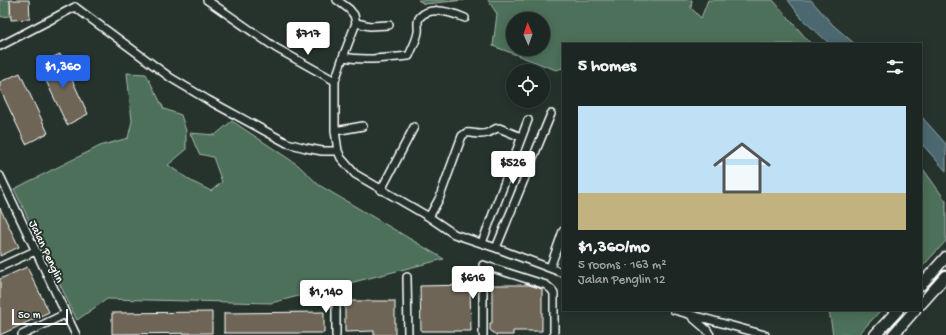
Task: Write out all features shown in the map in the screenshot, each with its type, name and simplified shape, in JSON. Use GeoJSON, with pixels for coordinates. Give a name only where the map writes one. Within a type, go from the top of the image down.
{"type":"FeatureCollection","features":[{"type":"Feature","properties":{"kind":"main road"},"geometry":{"type":"LineString","coordinates":[[922,284],[946,257]]}},
{"type":"Feature","properties":{"kind":"main road"},"geometry":{"type":"LineString","coordinates":[[922,303],[946,276]]}},
{"type":"Feature","properties":{"kind":"main road"},"geometry":{"type":"LineString","coordinates":[[875,335],[897,311]]}},
{"type":"Feature","properties":{"kind":"main road"},"geometry":{"type":"LineString","coordinates":[[893,335],[915,311]]}},
{"type":"Feature","properties":{"kind":"street"},"geometry":{"type":"LineString","coordinates":[[207,0],[276,48],[336,82]]}},
{"type":"Feature","properties":{"kind":"street"},"geometry":{"type":"LineString","coordinates":[[337,0],[354,15],[356,24],[342,57],[336,82],[335,131],[338,151],[341,158],[355,174],[429,217],[454,234],[562,273]]}},
{"type":"Feature","properties":{"kind":"street"},"geometry":{"type":"LineString","coordinates":[[0,46],[75,4],[171,78],[208,100],[287,143],[322,151],[338,151]]}},
{"type":"Feature","properties":{"kind":"street"},"geometry":{"type":"LineString","coordinates":[[342,57],[377,60],[410,56],[418,33],[418,21],[420,17],[428,12],[438,11],[465,18]]}},
{"type":"Feature","properties":{"kind":"street"},"geometry":{"type":"LineString","coordinates":[[356,24],[370,26],[389,25]]}},
{"type":"Feature","properties":{"kind":"street"},"geometry":{"type":"LineString","coordinates":[[496,248],[551,114]]}},
{"type":"Feature","properties":{"kind":"street"},"geometry":{"type":"LineString","coordinates":[[482,243],[528,120]]}},
{"type":"Feature","properties":{"kind":"street"},"geometry":{"type":"LineString","coordinates":[[335,131],[363,126]]}},
{"type":"Feature","properties":{"kind":"street"},"geometry":{"type":"LineString","coordinates":[[381,190],[414,127]]}},
{"type":"Feature","properties":{"kind":"street"},"geometry":{"type":"LineString","coordinates":[[429,217],[438,199],[462,136],[466,133],[488,133],[496,128],[499,128],[521,137]]}},
{"type":"Feature","properties":{"kind":"street","name":"Jalan Penglin"},"geometry":{"type":"LineString","coordinates":[[0,176],[2,187],[76,335]]}},
{"type":"Feature","properties":{"kind":"street"},"geometry":{"type":"LineString","coordinates":[[550,268],[562,234]]}},
{"type":"Feature","properties":{"kind":"street"},"geometry":{"type":"LineString","coordinates":[[0,267],[35,251]]}},
{"type":"Feature","properties":{"kind":"street"},"geometry":{"type":"LineString","coordinates":[[482,335],[483,265],[546,285],[552,290],[554,294],[554,335]]}},
{"type":"Feature","properties":{"kind":"street"},"geometry":{"type":"LineString","coordinates":[[407,277],[408,335]]}},
{"type":"Feature","properties":{"kind":"street"},"geometry":{"type":"LineString","coordinates":[[336,294],[336,335]]}},
{"type":"Feature","properties":{"kind":"street"},"geometry":{"type":"LineString","coordinates":[[682,311],[707,330],[710,335]]}},
{"type":"Feature","properties":{"kind":"street"},"geometry":{"type":"LineString","coordinates":[[22,335],[65,314]]}},
{"type":"Feature","properties":{"kind":"street"},"geometry":{"type":"LineString","coordinates":[[689,315],[765,335]]}},
{"type":"Feature","properties":{"kind":"green space"},"geometry":{"type":"Polygon","coordinates":[[[0,0],[10,0],[10,16],[0,17],[0,0]]]}},
{"type":"Feature","properties":{"kind":"green space"},"geometry":{"type":"Polygon","coordinates":[[[418,0],[465,0],[424,4],[418,0]]]}},
{"type":"Feature","properties":{"kind":"green space"},"geometry":{"type":"Polygon","coordinates":[[[488,0],[692,0],[691,8],[701,18],[708,0],[773,0],[810,43],[562,43],[562,68],[556,70],[550,68],[550,64],[540,64],[519,56],[550,56],[550,12],[506,12],[506,51],[493,46],[497,14],[488,0]]]}},
{"type":"Feature","properties":{"kind":"green space"},"geometry":{"type":"Polygon","coordinates":[[[127,73],[146,74],[164,109],[181,115],[186,131],[186,150],[168,165],[191,181],[211,191],[222,182],[213,157],[199,154],[190,133],[215,135],[232,121],[298,165],[319,185],[444,259],[271,303],[107,299],[77,320],[14,189],[100,146],[128,138],[132,121],[127,73]]]}},
{"type":"Feature","properties":{"kind":"green space"},"geometry":{"type":"Polygon","coordinates":[[[922,167],[946,201],[946,241],[922,267],[922,167]]]}},
{"type":"Feature","properties":{"kind":"green space"},"geometry":{"type":"Polygon","coordinates":[[[829,311],[880,311],[858,335],[833,335],[829,311]]]}},
{"type":"Feature","properties":{"kind":"water"},"geometry":{"type":"Polygon","coordinates":[[[788,0],[811,0],[833,25],[854,43],[829,43],[802,19],[788,0]]]}},
{"type":"Feature","properties":{"kind":"water"},"geometry":{"type":"Polygon","coordinates":[[[922,117],[946,144],[946,171],[922,144],[922,117]]]}},
{"type":"Feature","properties":{"kind":"building"},"geometry":{"type":"Polygon","coordinates":[[[10,0],[29,0],[30,19],[11,20],[10,0]]]}},
{"type":"Feature","properties":{"kind":"building"},"geometry":{"type":"Polygon","coordinates":[[[60,54],[88,114],[67,125],[38,64],[60,54]]]}},
{"type":"Feature","properties":{"kind":"building"},"geometry":{"type":"Polygon","coordinates":[[[20,73],[48,133],[26,144],[0,89],[0,82],[20,73]]]}},
{"type":"Feature","properties":{"kind":"building"},"geometry":{"type":"Polygon","coordinates":[[[0,208],[19,247],[0,256],[0,208]]]}},
{"type":"Feature","properties":{"kind":"building"},"geometry":{"type":"Polygon","coordinates":[[[27,267],[49,312],[0,335],[0,279],[27,267]]]}},
{"type":"Feature","properties":{"kind":"building"},"geometry":{"type":"Polygon","coordinates":[[[470,285],[471,331],[421,331],[420,286],[470,285]]]}},
{"type":"Feature","properties":{"kind":"building"},"geometry":{"type":"Polygon","coordinates":[[[492,285],[529,285],[542,289],[542,331],[513,331],[513,335],[496,335],[490,330],[490,323],[492,323],[492,285]]]}},
{"type":"Feature","properties":{"kind":"building"},"geometry":{"type":"Polygon","coordinates":[[[345,301],[395,301],[395,335],[374,335],[374,331],[345,332],[345,301]]]}},
{"type":"Feature","properties":{"kind":"building"},"geometry":{"type":"Polygon","coordinates":[[[212,312],[212,333],[112,334],[112,313],[212,312]]]}},
{"type":"Feature","properties":{"kind":"building"},"geometry":{"type":"Polygon","coordinates":[[[324,312],[324,333],[224,333],[224,313],[324,312]]]}}]}
